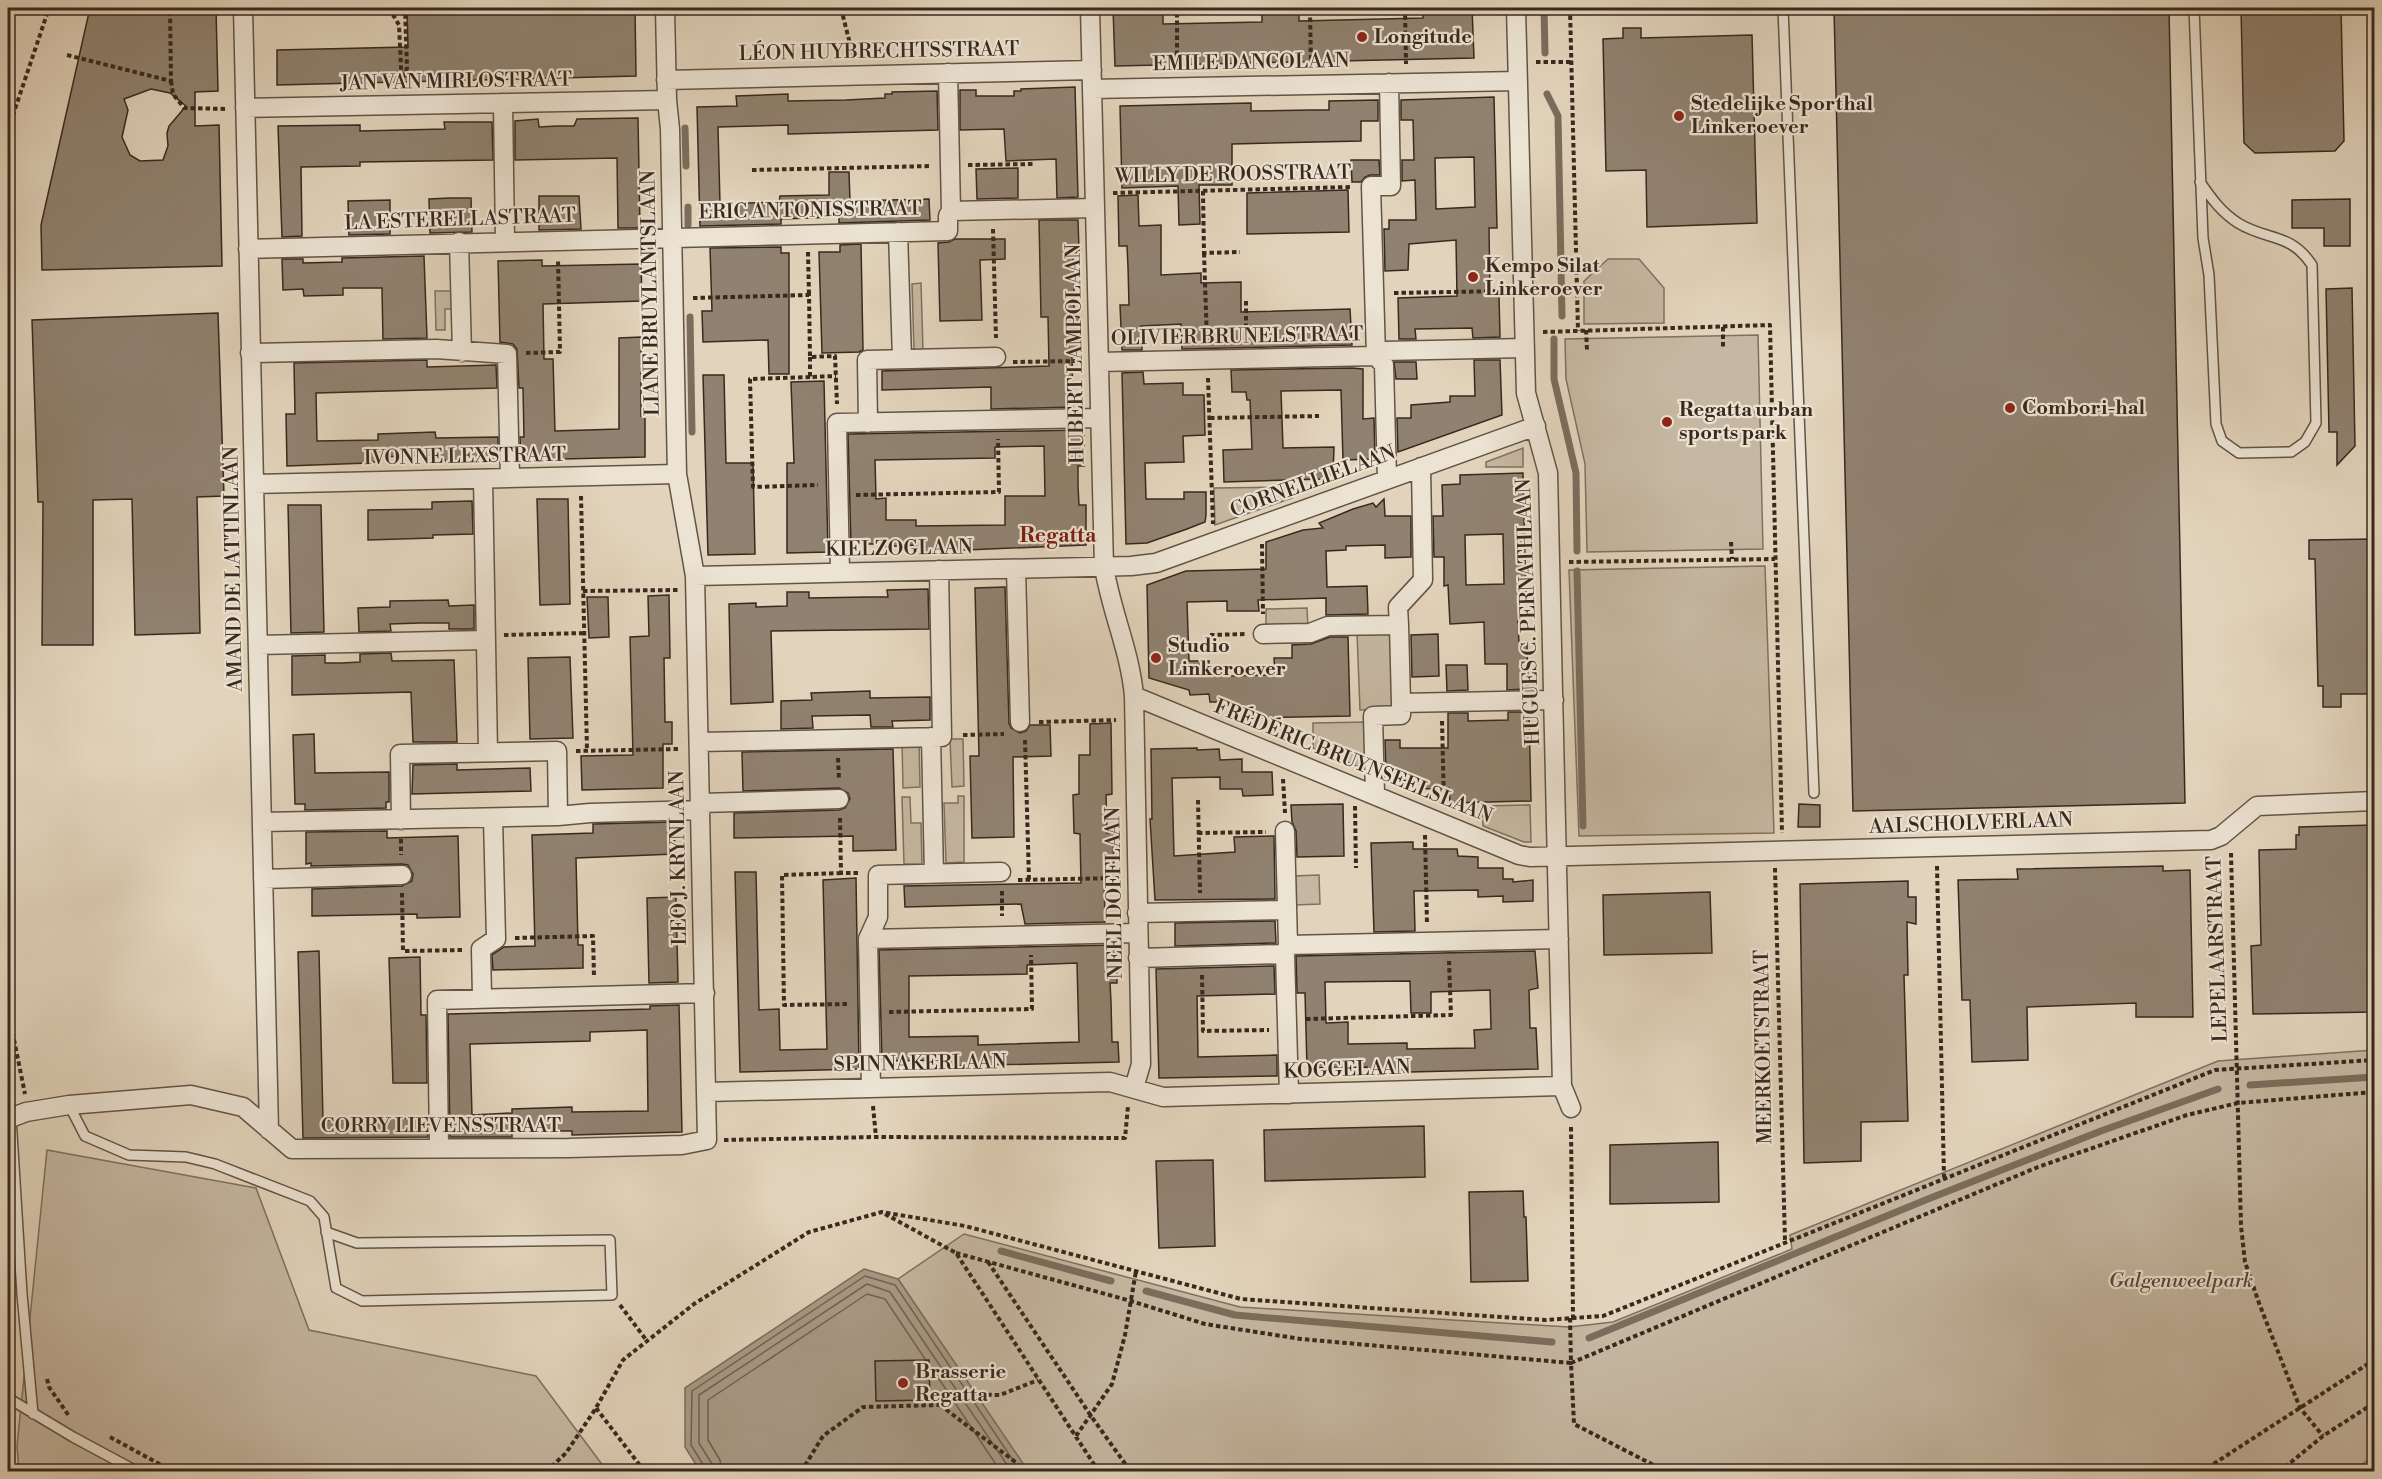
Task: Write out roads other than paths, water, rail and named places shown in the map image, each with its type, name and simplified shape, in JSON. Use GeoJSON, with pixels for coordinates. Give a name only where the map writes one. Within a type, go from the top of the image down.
{"type":"FeatureCollection","features":[{"type":"Feature","properties":{"kind":"street","name":"AMAND DE LATTINLAAN"},"geometry":{"type":"LineString","coordinates":[[243,8],[269,1130]]}},
{"type":"Feature","properties":{"kind":"street","name":"LIANE BRUYLANTSLAAN"},"geometry":{"type":"LineString","coordinates":[[665,8],[673,236],[677,474],[695,582]]}},
{"type":"Feature","properties":{"kind":"street","name":"HUBERT LAMPOLAAN"},"geometry":{"type":"LineString","coordinates":[[1090,8],[1104,567],[1108,591],[1131,669],[1134,696]]}},
{"type":"Feature","properties":{"kind":"street","name":"HUGUES C. PERNATHLAAN"},"geometry":{"type":"LineString","coordinates":[[1516,8],[1527,393],[1548,473],[1562,1086],[1571,1108]]}},
{"type":"Feature","properties":{"kind":"street","name":"LÉON HUYBRECHTSSTRAAT"},"geometry":{"type":"LineString","coordinates":[[666,80],[1092,70]]}},
{"type":"Feature","properties":{"kind":"street"},"geometry":{"type":"LineString","coordinates":[[948,73],[951,211],[1095,201]]}},
{"type":"Feature","properties":{"kind":"street","name":"EMILE DANCOLAAN"},"geometry":{"type":"LineString","coordinates":[[1092,89],[1518,81]]}},
{"type":"Feature","properties":{"kind":"street"},"geometry":{"type":"LineString","coordinates":[[1388,479],[1384,365],[1376,356],[1371,186],[1391,186],[1398,83]]}},
{"type":"Feature","properties":{"kind":"street","name":"JAN VAN MIRLOSTRAAT"},"geometry":{"type":"LineString","coordinates":[[245,108],[667,100]]}},
{"type":"Feature","properties":{"kind":"street"},"geometry":{"type":"LineString","coordinates":[[503,103],[505,241]]}},
{"type":"Feature","properties":{"kind":"street","name":"ERIC ANTONISSTRAAT"},"geometry":{"type":"LineString","coordinates":[[673,236],[948,231],[948,216],[951,211]]}},
{"type":"Feature","properties":{"kind":"street"},"geometry":{"type":"LineString","coordinates":[[898,232],[902,359]]}},
{"type":"Feature","properties":{"kind":"street","name":"LA ESTERELLASTRAAT"},"geometry":{"type":"LineString","coordinates":[[248,249],[673,236]]}},
{"type":"Feature","properties":{"kind":"street"},"geometry":{"type":"LineString","coordinates":[[459,242],[462,352]]}},
{"type":"Feature","properties":{"kind":"street","name":"OLIVIER BRUNELSTRAAT"},"geometry":{"type":"LineString","coordinates":[[1099,362],[1376,356],[1384,351],[1525,340]]}},
{"type":"Feature","properties":{"kind":"street"},"geometry":{"type":"LineString","coordinates":[[250,353],[436,349],[507,354],[510,478]]}},
{"type":"Feature","properties":{"kind":"street"},"geometry":{"type":"LineString","coordinates":[[868,423],[867,360],[1002,360]]}},
{"type":"Feature","properties":{"kind":"street"},"geometry":{"type":"LineString","coordinates":[[840,572],[837,423],[1100,418]]}},
{"type":"Feature","properties":{"kind":"street","name":"CORNELLIELAAN"},"geometry":{"type":"LineString","coordinates":[[1104,567],[1156,563],[1536,426]]}},
{"type":"Feature","properties":{"kind":"street"},"geometry":{"type":"LineString","coordinates":[[1375,794],[1373,716],[1401,715],[1404,703],[1398,607],[1423,580],[1421,467]]}},
{"type":"Feature","properties":{"kind":"street","name":"IVONNE LEXSTRAAT"},"geometry":{"type":"LineString","coordinates":[[254,484],[677,474]]}},
{"type":"Feature","properties":{"kind":"street"},"geometry":{"type":"LineString","coordinates":[[483,479],[488,752]]}},
{"type":"Feature","properties":{"kind":"street","name":"KIELZOGLAAN"},"geometry":{"type":"LineString","coordinates":[[695,582],[840,572],[1104,567]]}},
{"type":"Feature","properties":{"kind":"street"},"geometry":{"type":"LineString","coordinates":[[1016,569],[1020,728]]}},
{"type":"Feature","properties":{"kind":"street"},"geometry":{"type":"LineString","coordinates":[[934,874],[939,731],[939,570]]}},
{"type":"Feature","properties":{"kind":"street","name":"LEO J. KRYNLAAN"},"geometry":{"type":"LineString","coordinates":[[695,582],[707,1140]]}},
{"type":"Feature","properties":{"kind":"street"},"geometry":{"type":"LineString","coordinates":[[1263,634],[1310,633],[1328,626],[1399,622]]}},
{"type":"Feature","properties":{"kind":"street"},"geometry":{"type":"LineString","coordinates":[[258,645],[486,638]]}},
{"type":"Feature","properties":{"kind":"street","name":"NEEL DOFFLAAN"},"geometry":{"type":"LineString","coordinates":[[1134,696],[1141,1064],[1134,1088]]}},
{"type":"Feature","properties":{"kind":"street","name":"FRÉDÉRIC BRUYNSEELSLAAN"},"geometry":{"type":"LineString","coordinates":[[1134,696],[1519,855],[1557,856]]}},
{"type":"Feature","properties":{"kind":"street"},"geometry":{"type":"LineString","coordinates":[[1404,703],[1554,700]]}},
{"type":"Feature","properties":{"kind":"street"},"geometry":{"type":"LineString","coordinates":[[699,745],[939,731]]}},
{"type":"Feature","properties":{"kind":"street"},"geometry":{"type":"LineString","coordinates":[[401,820],[400,754],[557,751],[558,816]]}},
{"type":"Feature","properties":{"kind":"street"},"geometry":{"type":"LineString","coordinates":[[262,822],[558,816],[839,799]]}},
{"type":"Feature","properties":{"kind":"street","name":"AALSCHOLVERLAAN"},"geometry":{"type":"LineString","coordinates":[[1557,856],[2211,840],[2221,836],[2250,810],[2266,804],[2374,801]]}},
{"type":"Feature","properties":{"kind":"street"},"geometry":{"type":"LineString","coordinates":[[482,998],[481,949],[496,939],[493,818]]}},
{"type":"Feature","properties":{"kind":"street"},"geometry":{"type":"LineString","coordinates":[[1285,831],[1286,870],[1283,910],[1286,950],[1288,1094]]}},
{"type":"Feature","properties":{"kind":"street"},"geometry":{"type":"LineString","coordinates":[[871,1088],[868,939],[878,917],[878,875],[934,874],[1001,877]]}},
{"type":"Feature","properties":{"kind":"street"},"geometry":{"type":"LineString","coordinates":[[263,879],[402,875]]}},
{"type":"Feature","properties":{"kind":"street"},"geometry":{"type":"LineString","coordinates":[[1137,912],[1283,910]]}},
{"type":"Feature","properties":{"kind":"street"},"geometry":{"type":"LineString","coordinates":[[868,939],[1137,933]]}},
{"type":"Feature","properties":{"kind":"street"},"geometry":{"type":"LineString","coordinates":[[1138,958],[1202,957],[1360,944],[1559,939]]}},
{"type":"Feature","properties":{"kind":"street"},"geometry":{"type":"LineString","coordinates":[[439,1148],[437,1000],[705,993]]}},
{"type":"Feature","properties":{"kind":"street","name":"SPINNAKERLAAN"},"geometry":{"type":"LineString","coordinates":[[707,1092],[1110,1082],[1134,1088]]}},
{"type":"Feature","properties":{"kind":"street","name":"KOGGELAAN"},"geometry":{"type":"LineString","coordinates":[[1134,1088],[1163,1097],[1562,1086]]}},
{"type":"Feature","properties":{"kind":"street","name":"CORRY LIEVENSSTRAAT"},"geometry":{"type":"LineString","coordinates":[[15,1116],[69,1105],[191,1095],[243,1107],[292,1149],[682,1145],[707,1140]]}},
{"type":"Feature","properties":{"kind":"lane"},"geometry":{"type":"LineString","coordinates":[[1783,8],[1814,793]]}},
{"type":"Feature","properties":{"kind":"lane"},"geometry":{"type":"LineString","coordinates":[[2194,8],[2200,182],[2203,238],[2209,275],[2216,424],[2222,441],[2239,453],[2291,452],[2305,442],[2316,423],[2312,265],[2303,252],[2287,240],[2239,224],[2220,210],[2200,182]]}},
{"type":"Feature","properties":{"kind":"lane"},"geometry":{"type":"LineString","coordinates":[[69,1105],[85,1136],[129,1155],[186,1158],[215,1164],[310,1200],[324,1217],[326,1232],[336,1288],[362,1301],[612,1295],[610,1239],[357,1243],[326,1232]]}},
{"type":"Feature","properties":{"kind":"lane"},"geometry":{"type":"LineString","coordinates":[[15,1116],[22,1294],[33,1414]]}},
{"type":"Feature","properties":{"kind":"lane"},"geometry":{"type":"LineString","coordinates":[[8,1398],[138,1472]]}},
{"type":"Feature","properties":{"kind":"water"},"geometry":{"type":"Polygon","coordinates":[[[864,1269],[898,1279],[1028,1471],[700,1471],[685,1447],[685,1388],[864,1269]]]}},
{"type":"Feature","properties":{"kind":"waterway"},"geometry":{"type":"LineString","coordinates":[[1544,8],[1545,53]]}},
{"type":"Feature","properties":{"kind":"waterway"},"geometry":{"type":"LineString","coordinates":[[1547,94],[1558,116],[1562,316]]}},
{"type":"Feature","properties":{"kind":"waterway"},"geometry":{"type":"LineString","coordinates":[[685,128],[686,166]]}},
{"type":"Feature","properties":{"kind":"waterway"},"geometry":{"type":"LineString","coordinates":[[688,207],[688,225]]}},
{"type":"Feature","properties":{"kind":"waterway"},"geometry":{"type":"LineString","coordinates":[[690,317],[692,432]]}},
{"type":"Feature","properties":{"kind":"waterway"},"geometry":{"type":"LineString","coordinates":[[1554,339],[1554,379],[1576,473],[1577,551]]}},
{"type":"Feature","properties":{"kind":"waterway"},"geometry":{"type":"LineString","coordinates":[[1577,571],[1583,826]]}},
{"type":"Feature","properties":{"kind":"waterway"},"geometry":{"type":"LineString","coordinates":[[2250,1085],[2374,1077]]}},
{"type":"Feature","properties":{"kind":"waterway"},"geometry":{"type":"LineString","coordinates":[[1589,1338],[1928,1199],[2101,1131],[2218,1089]]}},
{"type":"Feature","properties":{"kind":"waterway"},"geometry":{"type":"LineString","coordinates":[[1001,1251],[1111,1281]]}},
{"type":"Feature","properties":{"kind":"waterway"},"geometry":{"type":"LineString","coordinates":[[1146,1291],[1235,1315],[1552,1342]]}},
{"type":"Feature","properties":{"kind":"place","name":"Longitude"},"geometry":{"type":"Point","coordinates":[1362,37]}},
{"type":"Feature","properties":{"kind":"place","name":"Stedelijke Sporthal Linkeroever"},"geometry":{"type":"Point","coordinates":[1679,116]}},
{"type":"Feature","properties":{"kind":"place","name":"Kempo Silat Linkeroever"},"geometry":{"type":"Point","coordinates":[1473,277]}},
{"type":"Feature","properties":{"kind":"place","name":"Combori-hal"},"geometry":{"type":"Point","coordinates":[2010,408]}},
{"type":"Feature","properties":{"kind":"place","name":"Regatta urban sports park"},"geometry":{"type":"Point","coordinates":[1667,422]}},
{"type":"Feature","properties":{"kind":"place","name":"Studio Linkeroever"},"geometry":{"type":"Point","coordinates":[1156,658]}},
{"type":"Feature","properties":{"kind":"place","name":"Brasserie Regatta"},"geometry":{"type":"Point","coordinates":[903,1383]}},
{"type":"Feature","properties":{"kind":"district","name":"Regatta"},"geometry":{"type":"Point","coordinates":[1058,536]}},
{"type":"Feature","properties":{"kind":"park label","name":"Galgenweelpark"},"geometry":{"type":"Point","coordinates":[2181,1281]}}]}
